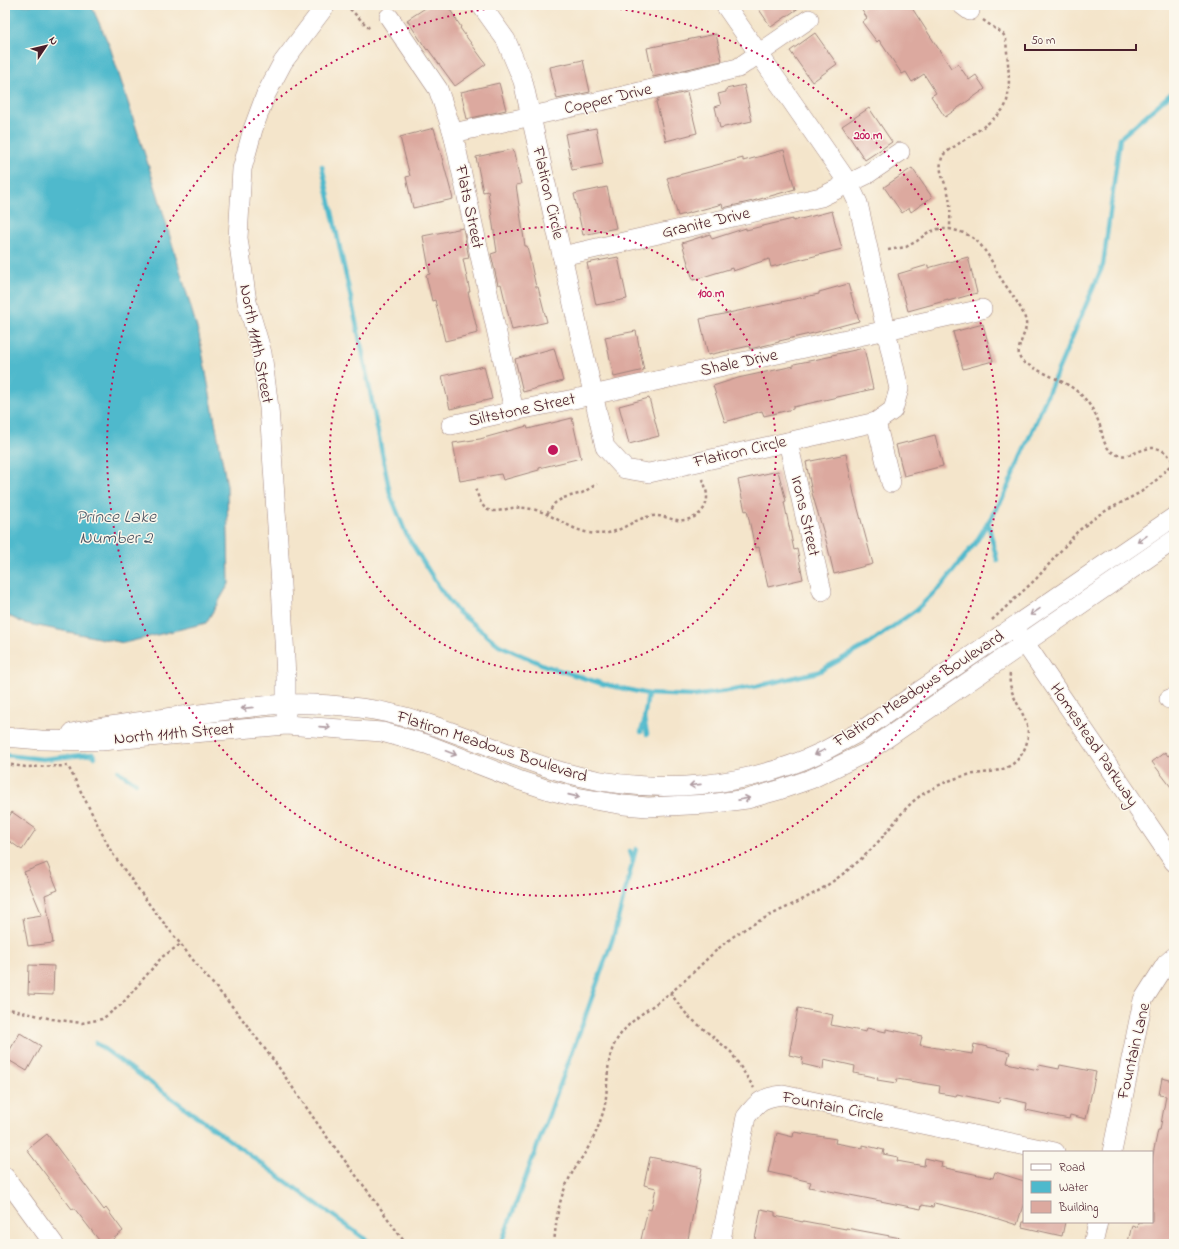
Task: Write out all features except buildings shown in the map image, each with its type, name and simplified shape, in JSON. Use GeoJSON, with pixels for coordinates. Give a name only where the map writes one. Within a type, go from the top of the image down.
{"type":"FeatureCollection","features":[{"type":"Feature","properties":{"kind":"street","name":"North 111th Street"},"geometry":{"type":"LineString","coordinates":[[5,737],[41,740],[101,741],[286,725],[281,585],[269,408],[262,353],[247,302],[238,238],[242,169],[252,129],[266,94],[283,62],[326,5]]}},
{"type":"Feature","properties":{"kind":"street","name":"Flatiron Circle"},"geometry":{"type":"LineString","coordinates":[[490,8],[506,40],[523,81],[605,447],[625,470],[649,473],[876,422],[893,410],[898,389],[858,203],[849,184],[725,5]]}},
{"type":"Feature","properties":{"kind":"street","name":"Flats Street"},"geometry":{"type":"LineString","coordinates":[[389,17],[438,89],[453,133],[514,411]]}},
{"type":"Feature","properties":{"kind":"street","name":"Copper Drive"},"geometry":{"type":"LineString","coordinates":[[453,133],[738,68],[809,19]]}},
{"type":"Feature","properties":{"kind":"street","name":"Granite Drive"},"geometry":{"type":"LineString","coordinates":[[562,256],[821,197],[866,176],[900,152]]}},
{"type":"Feature","properties":{"kind":"street","name":"Shale Drive"},"geometry":{"type":"LineString","coordinates":[[593,395],[982,308]]}},
{"type":"Feature","properties":{"kind":"street","name":"Siltstone Street"},"geometry":{"type":"LineString","coordinates":[[451,425],[593,395]]}},
{"type":"Feature","properties":{"kind":"street"},"geometry":{"type":"LineString","coordinates":[[876,422],[891,483]]}},
{"type":"Feature","properties":{"kind":"street","name":"Irons Street"},"geometry":{"type":"LineString","coordinates":[[788,442],[822,591]]}},
{"type":"Feature","properties":{"kind":"street","name":"Flatiron Meadows Boulevard"},"geometry":{"type":"LineString","coordinates":[[286,704],[361,708],[405,717],[448,730],[547,767],[580,777],[621,784],[660,787],[720,782],[749,776],[779,768],[821,752],[861,731],[1174,517]]}},
{"type":"Feature","properties":{"kind":"street","name":"Flatiron Meadows Boulevard"},"geometry":{"type":"LineString","coordinates":[[286,725],[382,732],[426,744],[521,781],[576,797],[624,805],[648,807],[709,804],[747,799],[811,779],[847,762],[882,742],[1174,540]]}},
{"type":"Feature","properties":{"kind":"street","name":"Homestead Parkway"},"geometry":{"type":"LineString","coordinates":[[1014,627],[1174,862]]}},
{"type":"Feature","properties":{"kind":"street","name":"North 111th Street"},"geometry":{"type":"LineString","coordinates":[[41,740],[99,727],[286,704]]}},
{"type":"Feature","properties":{"kind":"street","name":"Fountain Lane"},"geometry":{"type":"LineString","coordinates":[[1112,1151],[1143,1000],[1166,964],[1174,957]]}},
{"type":"Feature","properties":{"kind":"street","name":"Fountain Circle"},"geometry":{"type":"LineString","coordinates":[[720,1244],[746,1117],[756,1105],[769,1096],[783,1095],[1050,1151]]}},
{"type":"Feature","properties":{"kind":"street"},"geometry":{"type":"LineString","coordinates":[[5,1177],[54,1244]]}},
{"type":"Feature","properties":{"kind":"street"},"geometry":{"type":"LineString","coordinates":[[1093,1244],[1098,1223]]}},
{"type":"Feature","properties":{"kind":"path"},"geometry":{"type":"LineString","coordinates":[[350,9],[370,30]]}},
{"type":"Feature","properties":{"kind":"path"},"geometry":{"type":"LineString","coordinates":[[950,229],[950,198],[940,172],[940,163],[943,155],[990,122],[1006,105],[1009,87],[1006,39],[997,30]]}},
{"type":"Feature","properties":{"kind":"path"},"geometry":{"type":"LineString","coordinates":[[888,250],[906,246],[917,241],[927,233],[938,229],[950,229],[962,232],[972,238],[986,251],[1001,278],[1019,305],[1026,322],[1018,352],[1022,361],[1045,374],[1064,382],[1082,395],[1100,424],[1102,436],[1106,446],[1113,453],[1121,456],[1130,455],[1150,447],[1169,455],[1174,462],[1159,478],[1141,492],[1100,514],[1078,532],[1036,579],[990,621]]}},
{"type":"Feature","properties":{"kind":"path"},"geometry":{"type":"LineString","coordinates":[[475,489],[483,506],[487,510],[494,511],[522,508],[535,510],[547,514],[574,529],[594,533],[608,533],[637,520],[653,516],[677,520],[688,520],[700,514],[704,508],[707,498],[703,479]]}},
{"type":"Feature","properties":{"kind":"path"},"geometry":{"type":"LineString","coordinates":[[547,514],[555,503],[563,498],[582,493],[597,484]]}},
{"type":"Feature","properties":{"kind":"path"},"geometry":{"type":"LineString","coordinates":[[554,1244],[559,1200],[568,1179],[596,1133],[604,1108],[609,1059],[614,1045],[622,1032],[636,1018],[686,980],[710,955],[737,934],[753,924],[815,894],[860,861],[906,808],[922,794],[961,776],[987,773],[1004,769],[1016,761],[1024,750],[1028,730],[1024,713],[1015,700],[1011,689],[1009,679],[1010,672]]}},
{"type":"Feature","properties":{"kind":"path"},"geometry":{"type":"LineString","coordinates":[[5,764],[26,767],[68,766],[112,853],[152,908],[242,1018],[406,1244]]}},
{"type":"Feature","properties":{"kind":"path"},"geometry":{"type":"LineString","coordinates":[[5,1008],[52,1019],[82,1024],[102,1019],[122,1005],[162,957],[181,944]]}},
{"type":"Feature","properties":{"kind":"path"},"geometry":{"type":"LineString","coordinates":[[670,993],[688,1016],[731,1052],[747,1077]]}},
{"type":"Feature","properties":{"kind":"water","name":"Prince Lake Number 2"},"geometry":{"type":"Polygon","coordinates":[[[5,5],[91,5],[110,47],[157,192],[199,335],[227,486],[229,584],[206,623],[124,643],[23,623],[5,614],[5,5]]]}},
{"type":"Feature","properties":{"kind":"waterway"},"geometry":{"type":"LineString","coordinates":[[647,734],[644,719],[648,694],[695,696],[753,687],[818,672],[867,645],[916,610],[942,585],[976,542],[1004,496],[1103,265],[1120,138],[1174,91]]}},
{"type":"Feature","properties":{"kind":"waterway"},"geometry":{"type":"LineString","coordinates":[[322,166],[361,345],[390,494],[407,536],[441,590],[457,611],[499,645],[546,666],[603,684],[648,694]]}},
{"type":"Feature","properties":{"kind":"waterway"},"geometry":{"type":"LineString","coordinates":[[988,523],[997,560]]}},
{"type":"Feature","properties":{"kind":"waterway"},"geometry":{"type":"LineString","coordinates":[[641,732],[644,722]]}},
{"type":"Feature","properties":{"kind":"waterway"},"geometry":{"type":"LineString","coordinates":[[5,755],[43,759],[93,754],[95,757]]}},
{"type":"Feature","properties":{"kind":"waterway"},"geometry":{"type":"LineString","coordinates":[[118,771],[136,783]]}},
{"type":"Feature","properties":{"kind":"waterway"},"geometry":{"type":"LineString","coordinates":[[501,1244],[613,938],[636,849]]}},
{"type":"Feature","properties":{"kind":"waterway"},"geometry":{"type":"LineString","coordinates":[[630,851],[633,860]]}},
{"type":"Feature","properties":{"kind":"waterway"},"geometry":{"type":"LineString","coordinates":[[96,1043],[372,1244]]}}]}
